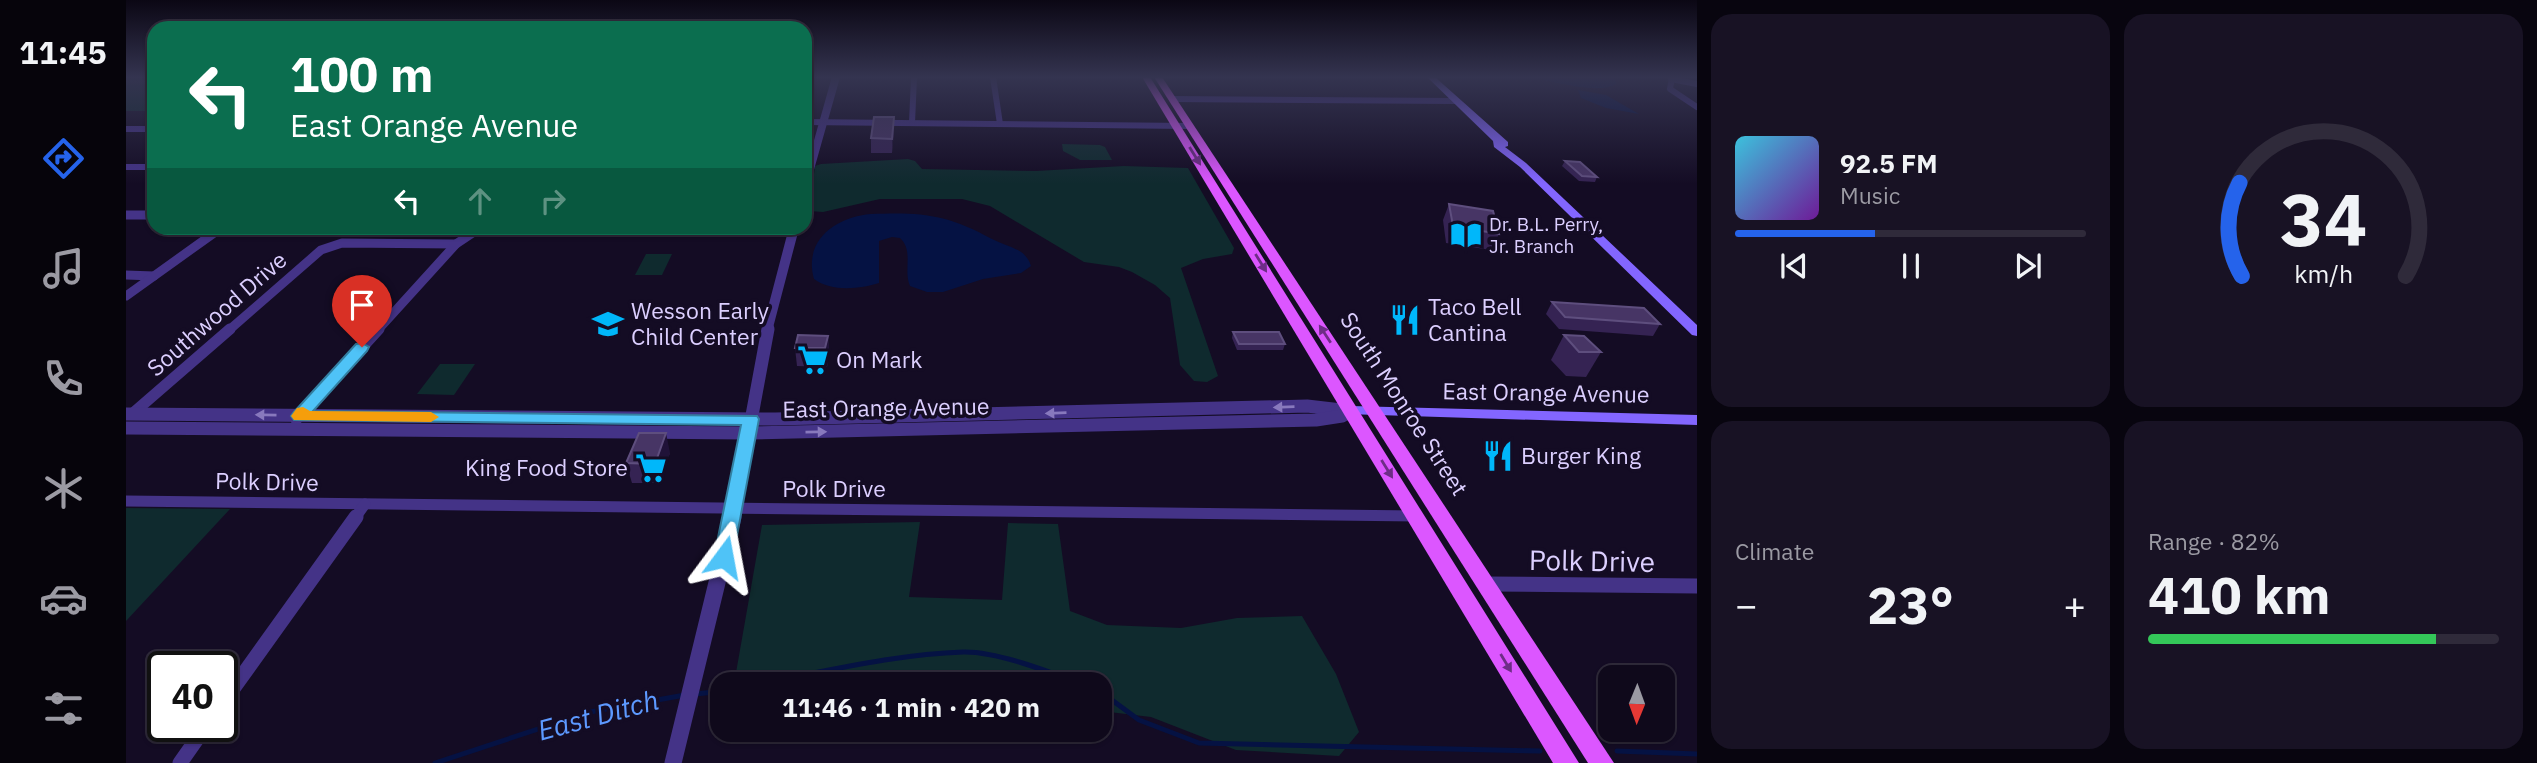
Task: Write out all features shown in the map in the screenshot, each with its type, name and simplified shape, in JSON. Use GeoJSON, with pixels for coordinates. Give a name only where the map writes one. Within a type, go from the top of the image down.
{"type":"FeatureCollection","features":[{"type":"Feature","properties":{"kind":"main road","name":"South Monroe Street"},"geometry":{"type":"LineString","coordinates":[[1170,113],[1567,763]]}},
{"type":"Feature","properties":{"kind":"main road","name":"South Monroe Street"},"geometry":{"type":"LineString","coordinates":[[1181,113],[1602,763]]}},
{"type":"Feature","properties":{"kind":"main road"},"geometry":{"type":"LineString","coordinates":[[1468,113],[1498,140],[1497,145],[1523,165],[1697,332]]}},
{"type":"Feature","properties":{"kind":"main road","name":"East Orange Avenue"},"geometry":{"type":"LineString","coordinates":[[1352,411],[1697,420]]}},
{"type":"Feature","properties":{"kind":"main road"},"geometry":{"type":"LineString","coordinates":[[1460,588],[1484,595],[1503,608]]}},
{"type":"Feature","properties":{"kind":"street"},"geometry":{"type":"LineString","coordinates":[[812,156],[826,113]]}},
{"type":"Feature","properties":{"kind":"street"},"geometry":{"type":"LineString","coordinates":[[912,113],[912,123]]}},
{"type":"Feature","properties":{"kind":"street"},"geometry":{"type":"LineString","coordinates":[[998,113],[1000,124]]}},
{"type":"Feature","properties":{"kind":"street"},"geometry":{"type":"LineString","coordinates":[[812,122],[1190,126]]}},
{"type":"Feature","properties":{"kind":"street"},"geometry":{"type":"LineString","coordinates":[[126,128],[147,129]]}},
{"type":"Feature","properties":{"kind":"street"},"geometry":{"type":"LineString","coordinates":[[126,167],[147,167]]}},
{"type":"Feature","properties":{"kind":"street"},"geometry":{"type":"LineString","coordinates":[[126,215],[147,215]]}},
{"type":"Feature","properties":{"kind":"street"},"geometry":{"type":"LineString","coordinates":[[126,296],[211,235]]}},
{"type":"Feature","properties":{"kind":"street"},"geometry":{"type":"LineString","coordinates":[[287,430],[456,244],[470,235]]}},
{"type":"Feature","properties":{"kind":"street"},"geometry":{"type":"LineString","coordinates":[[673,763],[697,675],[736,509],[764,344],[792,235]]}},
{"type":"Feature","properties":{"kind":"street","name":"Southwood Drive"},"geometry":{"type":"LineString","coordinates":[[129,414],[314,256],[330,246],[358,243],[456,244]]}},
{"type":"Feature","properties":{"kind":"street"},"geometry":{"type":"LineString","coordinates":[[126,275],[154,276]]}},
{"type":"Feature","properties":{"kind":"street","name":"East Orange Avenue"},"geometry":{"type":"LineString","coordinates":[[126,428],[287,430],[1316,420],[1342,416],[1352,411]]}},
{"type":"Feature","properties":{"kind":"street","name":"East Orange Avenue"},"geometry":{"type":"LineString","coordinates":[[129,414],[749,426]]}},
{"type":"Feature","properties":{"kind":"street","name":"Polk Drive"},"geometry":{"type":"LineString","coordinates":[[126,502],[1416,516]]}},
{"type":"Feature","properties":{"kind":"street"},"geometry":{"type":"LineString","coordinates":[[238,682],[365,504]]}},
{"type":"Feature","properties":{"kind":"street","name":"Polk Drive"},"geometry":{"type":"LineString","coordinates":[[1487,584],[1697,586]]}},
{"type":"Feature","properties":{"kind":"street"},"geometry":{"type":"LineString","coordinates":[[180,763],[195,742]]}},
{"type":"Feature","properties":{"kind":"green space"},"geometry":{"type":"Polygon","coordinates":[[[1062,144],[1100,145],[1105,147],[1112,160],[1080,160],[1063,151],[1062,144]]]}},
{"type":"Feature","properties":{"kind":"green space"},"geometry":{"type":"Polygon","coordinates":[[[908,159],[915,161],[922,169],[1036,171],[1124,166],[1188,168],[1234,248],[1232,254],[1203,259],[1181,268],[1218,376],[1207,382],[1194,381],[1180,365],[1170,298],[1155,285],[1132,272],[1119,267],[1084,262],[990,206],[962,199],[880,199],[823,212],[812,211],[815,166],[908,159]]]}},
{"type":"Feature","properties":{"kind":"green space"},"geometry":{"type":"Polygon","coordinates":[[[646,254],[672,254],[662,275],[635,275],[646,254]]]}},
{"type":"Feature","properties":{"kind":"green space"},"geometry":{"type":"Polygon","coordinates":[[[440,364],[475,364],[454,395],[417,394],[440,364]]]}},
{"type":"Feature","properties":{"kind":"green space"},"geometry":{"type":"Polygon","coordinates":[[[126,508],[230,509],[126,621],[126,508]]]}},
{"type":"Feature","properties":{"kind":"green space"},"geometry":{"type":"Polygon","coordinates":[[[920,522],[909,597],[1002,600],[1008,523],[1058,524],[1070,611],[1107,625],[1181,628],[1237,618],[1302,616],[1336,674],[1359,732],[1339,756],[1236,750],[1151,717],[1112,712],[1112,672],[736,672],[762,525],[920,522]]]}},
{"type":"Feature","properties":{"kind":"shaded area"},"geometry":{"type":"Polygon","coordinates":[[[871,214],[919,214],[961,224],[1025,255],[1031,266],[1021,273],[983,279],[943,292],[927,292],[910,286],[904,243],[900,238],[892,237],[879,241],[879,283],[837,288],[814,279],[813,253],[825,233],[846,220],[871,214]]]}},
{"type":"Feature","properties":{"kind":"building"},"geometry":{"type":"Polygon","coordinates":[[[874,117],[894,117],[892,139],[871,138],[874,117]]]}},
{"type":"Feature","properties":{"kind":"building"},"geometry":{"type":"Polygon","coordinates":[[[1565,161],[1580,162],[1597,177],[1582,176],[1565,161]]]}},
{"type":"Feature","properties":{"kind":"building"},"geometry":{"type":"Polygon","coordinates":[[[1449,204],[1493,211],[1499,234],[1453,226],[1449,204]]]}},
{"type":"Feature","properties":{"kind":"building"},"geometry":{"type":"Polygon","coordinates":[[[1552,302],[1644,308],[1660,324],[1565,317],[1552,302]]]}},
{"type":"Feature","properties":{"kind":"building"},"geometry":{"type":"Polygon","coordinates":[[[1233,332],[1279,332],[1285,344],[1239,344],[1233,332]]]}},
{"type":"Feature","properties":{"kind":"building"},"geometry":{"type":"Polygon","coordinates":[[[798,335],[828,336],[825,348],[795,348],[798,335]]]}},
{"type":"Feature","properties":{"kind":"building"},"geometry":{"type":"Polygon","coordinates":[[[1564,335],[1584,336],[1601,352],[1579,352],[1564,335]]]}},
{"type":"Feature","properties":{"kind":"building"},"geometry":{"type":"Polygon","coordinates":[[[639,433],[666,433],[655,464],[626,463],[639,433]]]}},
{"type":"Feature","properties":{"kind":"waterway","name":"East Ditch"},"geometry":{"type":"LineString","coordinates":[[822,672],[886,660],[963,652],[991,655],[1050,672]]}},
{"type":"Feature","properties":{"kind":"waterway","name":"East Ditch"},"geometry":{"type":"LineString","coordinates":[[696,694],[710,692]]}},
{"type":"Feature","properties":{"kind":"waterway","name":"East Ditch"},"geometry":{"type":"LineString","coordinates":[[435,763],[590,712],[685,695]]}},
{"type":"Feature","properties":{"kind":"waterway","name":"East Ditch"},"geometry":{"type":"LineString","coordinates":[[1112,700],[1139,720],[1199,743],[1540,751]]}},
{"type":"Feature","properties":{"kind":"waterway","name":"East Ditch"},"geometry":{"type":"LineString","coordinates":[[1617,751],[1697,754]]}},
{"type":"Feature","properties":{"kind":"slow traffic"},"geometry":{"type":"LineString","coordinates":[[303,412],[299,416],[431,417]]}},
{"type":"Feature","properties":{"kind":"place","name":"Dr. B.L. Perry, Jr. Branch"},"geometry":{"type":"Point","coordinates":[1466,235]}},
{"type":"Feature","properties":{"kind":"place","name":"Taco Bell Cantina"},"geometry":{"type":"Point","coordinates":[1405,320]}},
{"type":"Feature","properties":{"kind":"place","name":"Wesson Early Child Center"},"geometry":{"type":"Point","coordinates":[608,324]}},
{"type":"Feature","properties":{"kind":"place","name":"On Mark"},"geometry":{"type":"Point","coordinates":[813,360]}},
{"type":"Feature","properties":{"kind":"place","name":"Burger King"},"geometry":{"type":"Point","coordinates":[1498,456]}},
{"type":"Feature","properties":{"kind":"place","name":"King Food Store"},"geometry":{"type":"Point","coordinates":[651,468]}},
{"type":"Feature","properties":{"kind":"route"},"geometry":{"type":"LineString","coordinates":[[362,347],[299,416],[751,419],[736,509],[724,557]]}}]}
